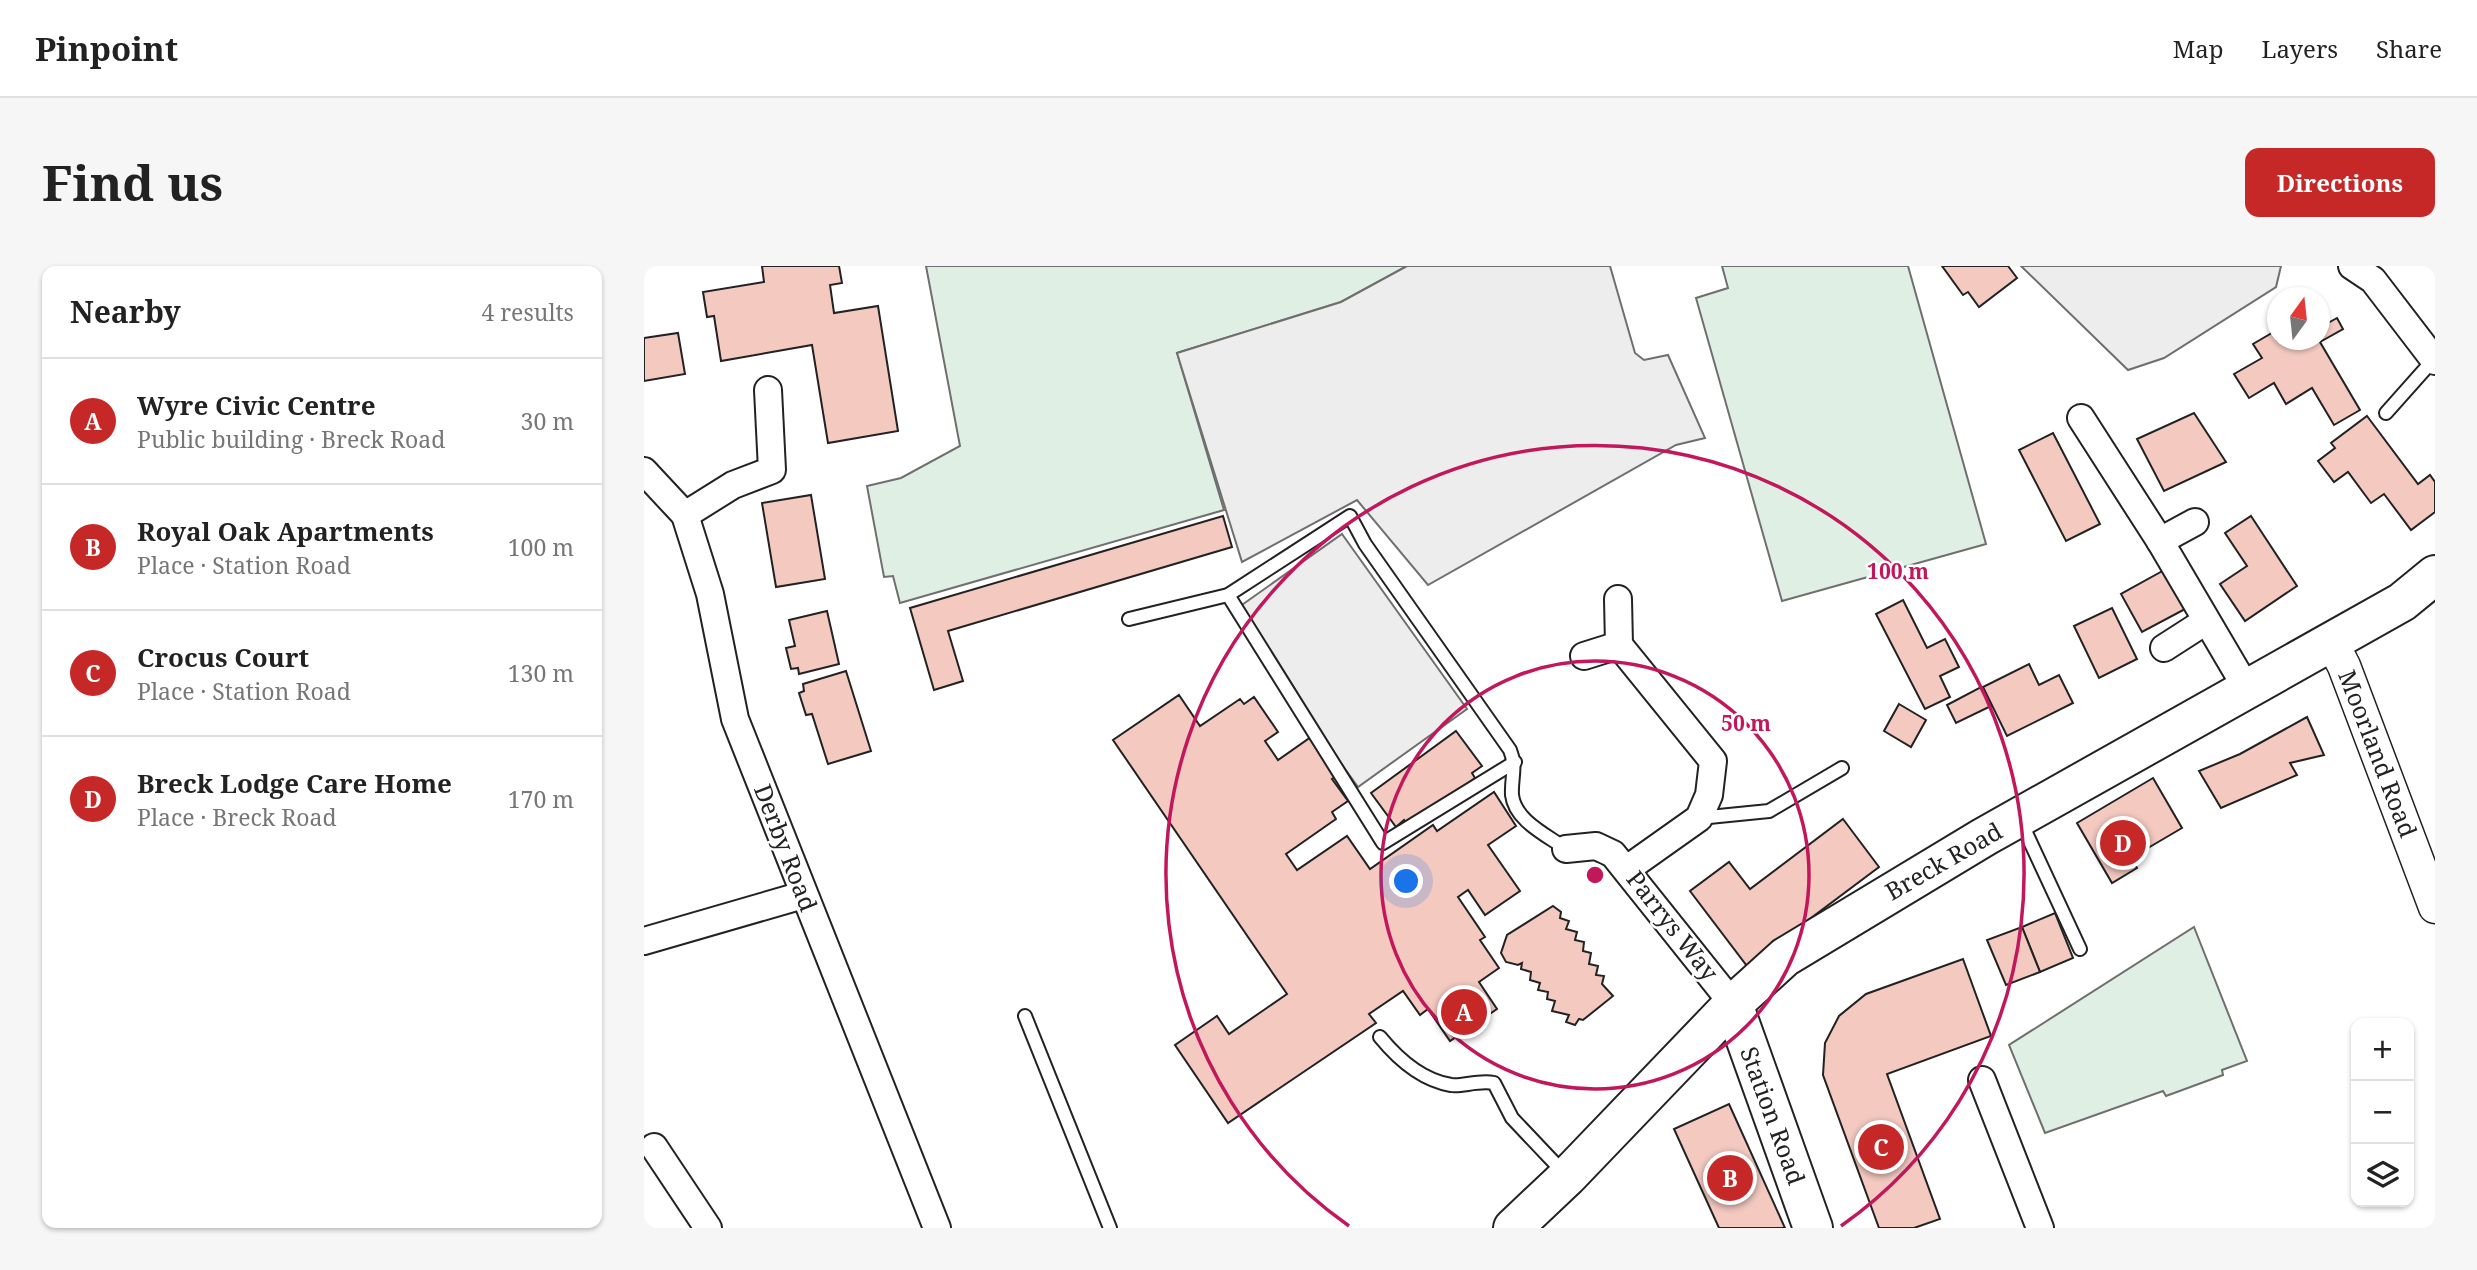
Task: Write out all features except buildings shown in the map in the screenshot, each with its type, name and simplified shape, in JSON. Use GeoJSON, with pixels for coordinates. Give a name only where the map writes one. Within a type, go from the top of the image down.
{"type":"FeatureCollection","features":[{"type":"Feature","properties":{"kind":"main road","name":"Breck Road"},"geometry":{"type":"LineString","coordinates":[[1513,1228],[1567,1177],[1733,1004],[1785,957],[2019,818],[2402,602],[2435,575]]}},
{"type":"Feature","properties":{"kind":"main road","name":"Station Road"},"geometry":{"type":"LineString","coordinates":[[1733,1004],[1813,1228]]}},
{"type":"Feature","properties":{"kind":"street"},"geometry":{"type":"LineString","coordinates":[[2353,266],[2380,288],[2434,360]]}},
{"type":"Feature","properties":{"kind":"street"},"geometry":{"type":"LineString","coordinates":[[685,515],[733,485],[772,470],[768,390]]}},
{"type":"Feature","properties":{"kind":"street"},"geometry":{"type":"LineString","coordinates":[[2081,418],[2160,541],[2247,689]]}},
{"type":"Feature","properties":{"kind":"street","name":"Derby Road"},"geometry":{"type":"LineString","coordinates":[[644,471],[685,515],[710,594],[735,719],[937,1228]]}},
{"type":"Feature","properties":{"kind":"street"},"geometry":{"type":"LineString","coordinates":[[2160,541],[2195,522]]}},
{"type":"Feature","properties":{"kind":"street"},"geometry":{"type":"LineString","coordinates":[[1618,600],[1619,645],[1713,761],[1709,795],[1699,818],[1627,869]]}},
{"type":"Feature","properties":{"kind":"street"},"geometry":{"type":"LineString","coordinates":[[2164,648],[2206,621]]}},
{"type":"Feature","properties":{"kind":"street","name":"Moorland Road"},"geometry":{"type":"LineString","coordinates":[[2331,641],[2344,666],[2435,907]]}},
{"type":"Feature","properties":{"kind":"street"},"geometry":{"type":"LineString","coordinates":[[1584,656],[1619,645]]}},
{"type":"Feature","properties":{"kind":"street","name":"Parrys Way"},"geometry":{"type":"LineString","coordinates":[[1566,849],[1596,846],[1613,854],[1733,1004]]}},
{"type":"Feature","properties":{"kind":"street"},"geometry":{"type":"LineString","coordinates":[[644,941],[803,895]]}},
{"type":"Feature","properties":{"kind":"street"},"geometry":{"type":"LineString","coordinates":[[1982,1080],[2040,1228]]}},
{"type":"Feature","properties":{"kind":"street"},"geometry":{"type":"LineString","coordinates":[[654,1147],[708,1228]]}},
{"type":"Feature","properties":{"kind":"lane"},"geometry":{"type":"LineString","coordinates":[[2386,413],[2434,360]]}},
{"type":"Feature","properties":{"kind":"lane"},"geometry":{"type":"LineString","coordinates":[[1129,619],[1228,595],[1350,516],[1365,544],[1515,762],[1512,794],[1520,815],[1566,849]]}},
{"type":"Feature","properties":{"kind":"lane"},"geometry":{"type":"LineString","coordinates":[[1228,595],[1383,844],[1515,762]]}},
{"type":"Feature","properties":{"kind":"lane"},"geometry":{"type":"LineString","coordinates":[[1699,818],[1769,811],[1842,768]]}},
{"type":"Feature","properties":{"kind":"lane"},"geometry":{"type":"LineString","coordinates":[[2019,818],[2080,948]]}},
{"type":"Feature","properties":{"kind":"lane"},"geometry":{"type":"LineString","coordinates":[[1025,1016],[1110,1228]]}},
{"type":"Feature","properties":{"kind":"lane"},"geometry":{"type":"LineString","coordinates":[[1380,1037],[1400,1062],[1452,1086],[1478,1080],[1494,1083],[1512,1118],[1567,1177]]}},
{"type":"Feature","properties":{"kind":"green space"},"geometry":{"type":"Polygon","coordinates":[[[926,266],[1407,266],[1341,302],[1177,353],[1224,510],[900,603],[893,576],[884,577],[867,486],[901,478],[960,446],[926,266]]]}},
{"type":"Feature","properties":{"kind":"green space"},"geometry":{"type":"Polygon","coordinates":[[[1722,266],[1908,266],[1986,544],[1782,601],[1696,298],[1728,288],[1722,266]]]}},
{"type":"Feature","properties":{"kind":"green space"},"geometry":{"type":"Polygon","coordinates":[[[2194,927],[2247,1061],[2222,1070],[2223,1075],[2166,1096],[2163,1091],[2045,1133],[2009,1045],[2194,927]]]}},
{"type":"Feature","properties":{"kind":"shaded area"},"geometry":{"type":"Polygon","coordinates":[[[1407,266],[1610,266],[1635,353],[1644,360],[1668,355],[1705,438],[1676,445],[1428,585],[1357,500],[1242,562],[1177,353],[1341,302],[1407,266]]]}},
{"type":"Feature","properties":{"kind":"shaded area"},"geometry":{"type":"Polygon","coordinates":[[[2021,266],[2281,266],[2276,287],[2267,287],[2267,293],[2164,358],[2128,370],[2021,266]]]}},
{"type":"Feature","properties":{"kind":"shaded area"},"geometry":{"type":"Polygon","coordinates":[[[1342,534],[1467,709],[1358,787],[1232,612],[1342,534]]]}},
{"type":"Feature","properties":{"kind":"place","name":"Breck Lodge Care Home"},"geometry":{"type":"Point","coordinates":[2123,843]}},
{"type":"Feature","properties":{"kind":"place","name":"Wyre Civic Centre"},"geometry":{"type":"Point","coordinates":[1464,1012]}},
{"type":"Feature","properties":{"kind":"place","name":"Crocus Court"},"geometry":{"type":"Point","coordinates":[1881,1147]}},
{"type":"Feature","properties":{"kind":"place","name":"Royal Oak Apartments"},"geometry":{"type":"Point","coordinates":[1730,1178]}}]}
